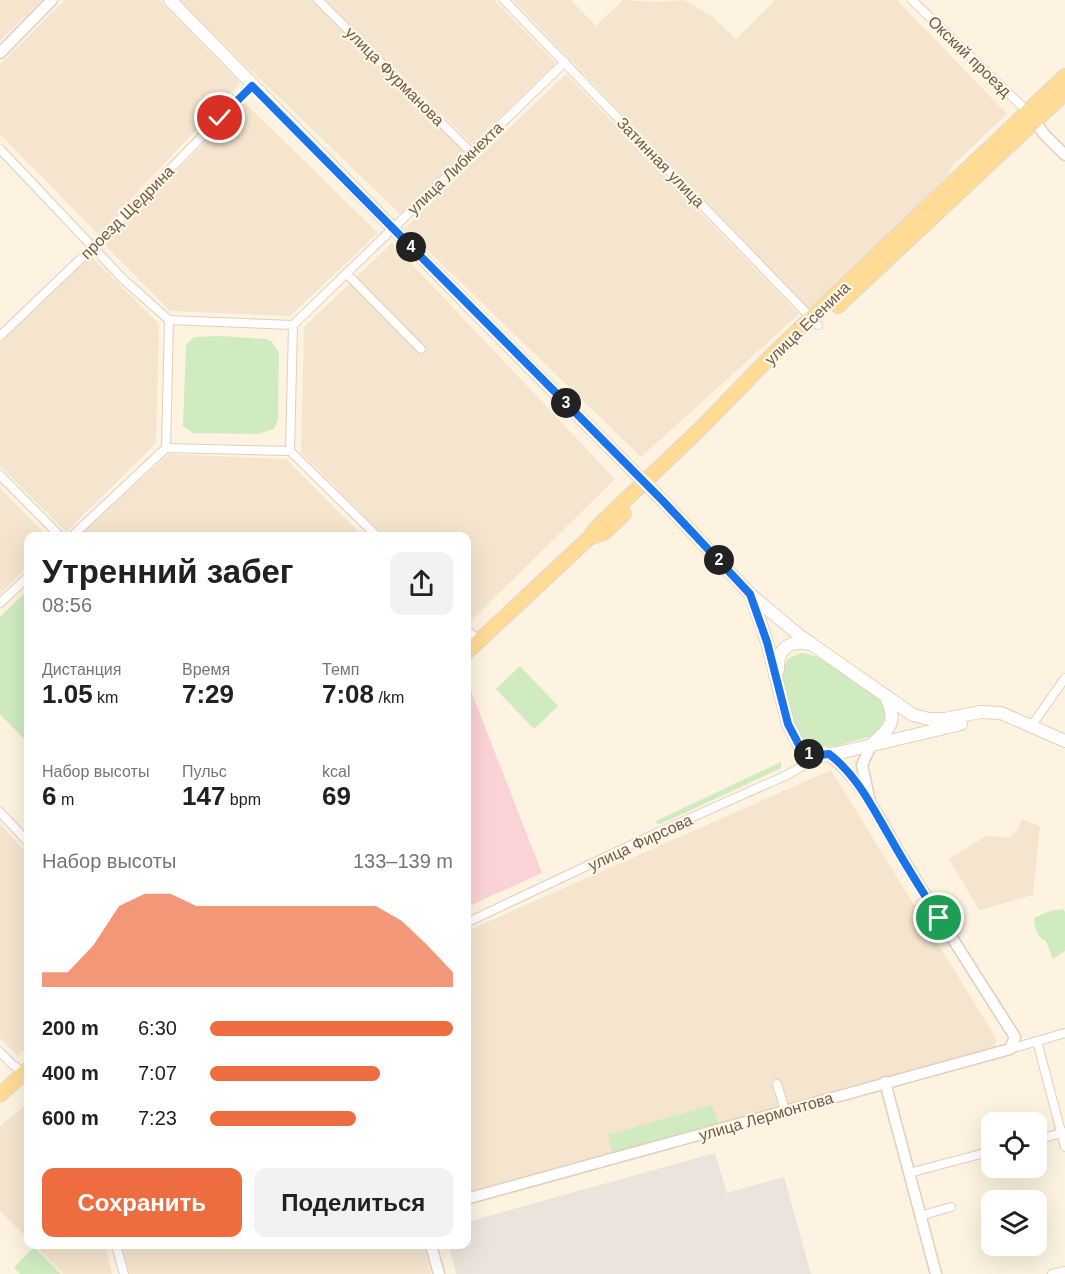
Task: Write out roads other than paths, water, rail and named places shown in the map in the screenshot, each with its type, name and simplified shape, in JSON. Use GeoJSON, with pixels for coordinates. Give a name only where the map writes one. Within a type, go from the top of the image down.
{"type":"FeatureCollection","features":[{"type":"Feature","properties":{"kind":"main road"},"geometry":{"type":"LineString","coordinates":[[170,0],[252,86],[647,485],[750,594],[800,641],[913,714],[929,719],[945,719],[980,712],[1001,713],[1065,741]]}},
{"type":"Feature","properties":{"kind":"main road"},"geometry":{"type":"LineString","coordinates":[[1031,117],[1065,76]]}},
{"type":"Feature","properties":{"kind":"main road"},"geometry":{"type":"LineString","coordinates":[[1031,117],[1065,93]]}},
{"type":"Feature","properties":{"kind":"main road","name":"улица Есенина"},"geometry":{"type":"LineString","coordinates":[[471,648],[590,538],[596,528],[647,485],[776,351],[815,322],[1031,117]]}},
{"type":"Feature","properties":{"kind":"main road"},"geometry":{"type":"LineString","coordinates":[[750,594],[767,642],[788,724],[800,747],[810,756],[871,745],[977,720],[993,719],[1027,723]]}},
{"type":"Feature","properties":{"kind":"main road"},"geometry":{"type":"LineString","coordinates":[[767,642],[800,641]]}},
{"type":"Feature","properties":{"kind":"main road"},"geometry":{"type":"LineString","coordinates":[[778,684],[777,661],[782,651],[800,641]]}},
{"type":"Feature","properties":{"kind":"main road"},"geometry":{"type":"LineString","coordinates":[[871,745],[885,734],[892,722],[892,710],[884,694]]}},
{"type":"Feature","properties":{"kind":"main road"},"geometry":{"type":"LineString","coordinates":[[0,1095],[24,1075]]}},
{"type":"Feature","properties":{"kind":"street"},"geometry":{"type":"LineString","coordinates":[[0,53],[52,0]]}},
{"type":"Feature","properties":{"kind":"street","name":"улица Фурманова"},"geometry":{"type":"LineString","coordinates":[[318,0],[471,152]]}},
{"type":"Feature","properties":{"kind":"street","name":"Затинная улица"},"geometry":{"type":"LineString","coordinates":[[504,0],[815,322]]}},
{"type":"Feature","properties":{"kind":"street","name":"Окский проезд"},"geometry":{"type":"LineString","coordinates":[[912,0],[1031,117]]}},
{"type":"Feature","properties":{"kind":"street","name":"улица Либкнехта"},"geometry":{"type":"LineString","coordinates":[[293,325],[565,62]]}},
{"type":"Feature","properties":{"kind":"street","name":"проезд Щедрина"},"geometry":{"type":"LineString","coordinates":[[0,336],[93,247],[252,86]]}},
{"type":"Feature","properties":{"kind":"street"},"geometry":{"type":"LineString","coordinates":[[1031,117],[1065,155]]}},
{"type":"Feature","properties":{"kind":"street"},"geometry":{"type":"LineString","coordinates":[[0,149],[123,279],[170,320],[293,325],[290,451]]}},
{"type":"Feature","properties":{"kind":"street"},"geometry":{"type":"LineString","coordinates":[[346,273],[421,350]]}},
{"type":"Feature","properties":{"kind":"street"},"geometry":{"type":"LineString","coordinates":[[166,448],[170,320]]}},
{"type":"Feature","properties":{"kind":"street"},"geometry":{"type":"LineString","coordinates":[[76,532],[166,448],[290,451],[373,532]]}},
{"type":"Feature","properties":{"kind":"street"},"geometry":{"type":"LineString","coordinates":[[0,475],[56,532]]}},
{"type":"Feature","properties":{"kind":"street"},"geometry":{"type":"LineString","coordinates":[[0,603],[24,581]]}},
{"type":"Feature","properties":{"kind":"street"},"geometry":{"type":"LineString","coordinates":[[471,634],[478,641]]}},
{"type":"Feature","properties":{"kind":"street"},"geometry":{"type":"LineString","coordinates":[[1027,723],[1065,678]]}},
{"type":"Feature","properties":{"kind":"street"},"geometry":{"type":"LineString","coordinates":[[869,800],[862,765],[871,745]]}},
{"type":"Feature","properties":{"kind":"street"},"geometry":{"type":"LineString","coordinates":[[829,754],[847,771],[869,800],[1015,1037],[1010,1049]]}},
{"type":"Feature","properties":{"kind":"street","name":"улица Фирсова"},"geometry":{"type":"LineString","coordinates":[[471,921],[650,836],[788,775],[801,767],[810,756]]}},
{"type":"Feature","properties":{"kind":"street"},"geometry":{"type":"LineString","coordinates":[[0,812],[24,838]]}},
{"type":"Feature","properties":{"kind":"street","name":"улица Лермонтова"},"geometry":{"type":"LineString","coordinates":[[471,1198],[1065,1033]]}},
{"type":"Feature","properties":{"kind":"street"},"geometry":{"type":"LineString","coordinates":[[1037,1041],[1063,1132],[1065,1147]]}},
{"type":"Feature","properties":{"kind":"street"},"geometry":{"type":"LineString","coordinates":[[0,1052],[13,1065],[24,1070]]}},
{"type":"Feature","properties":{"kind":"street"},"geometry":{"type":"LineString","coordinates":[[885,1083],[936,1274]]}},
{"type":"Feature","properties":{"kind":"street"},"geometry":{"type":"LineString","coordinates":[[777,1084],[785,1110]]}},
{"type":"Feature","properties":{"kind":"street"},"geometry":{"type":"LineString","coordinates":[[1047,1137],[1063,1132]]}},
{"type":"Feature","properties":{"kind":"street"},"geometry":{"type":"LineString","coordinates":[[909,1173],[981,1154]]}},
{"type":"Feature","properties":{"kind":"street"},"geometry":{"type":"LineString","coordinates":[[920,1216],[951,1207]]}},
{"type":"Feature","properties":{"kind":"street"},"geometry":{"type":"LineString","coordinates":[[117,1249],[124,1274]]}},
{"type":"Feature","properties":{"kind":"street"},"geometry":{"type":"LineString","coordinates":[[432,1249],[439,1274]]}},
{"type":"Feature","properties":{"kind":"street"},"geometry":{"type":"LineString","coordinates":[[1052,1274],[1065,1270]]}}]}
